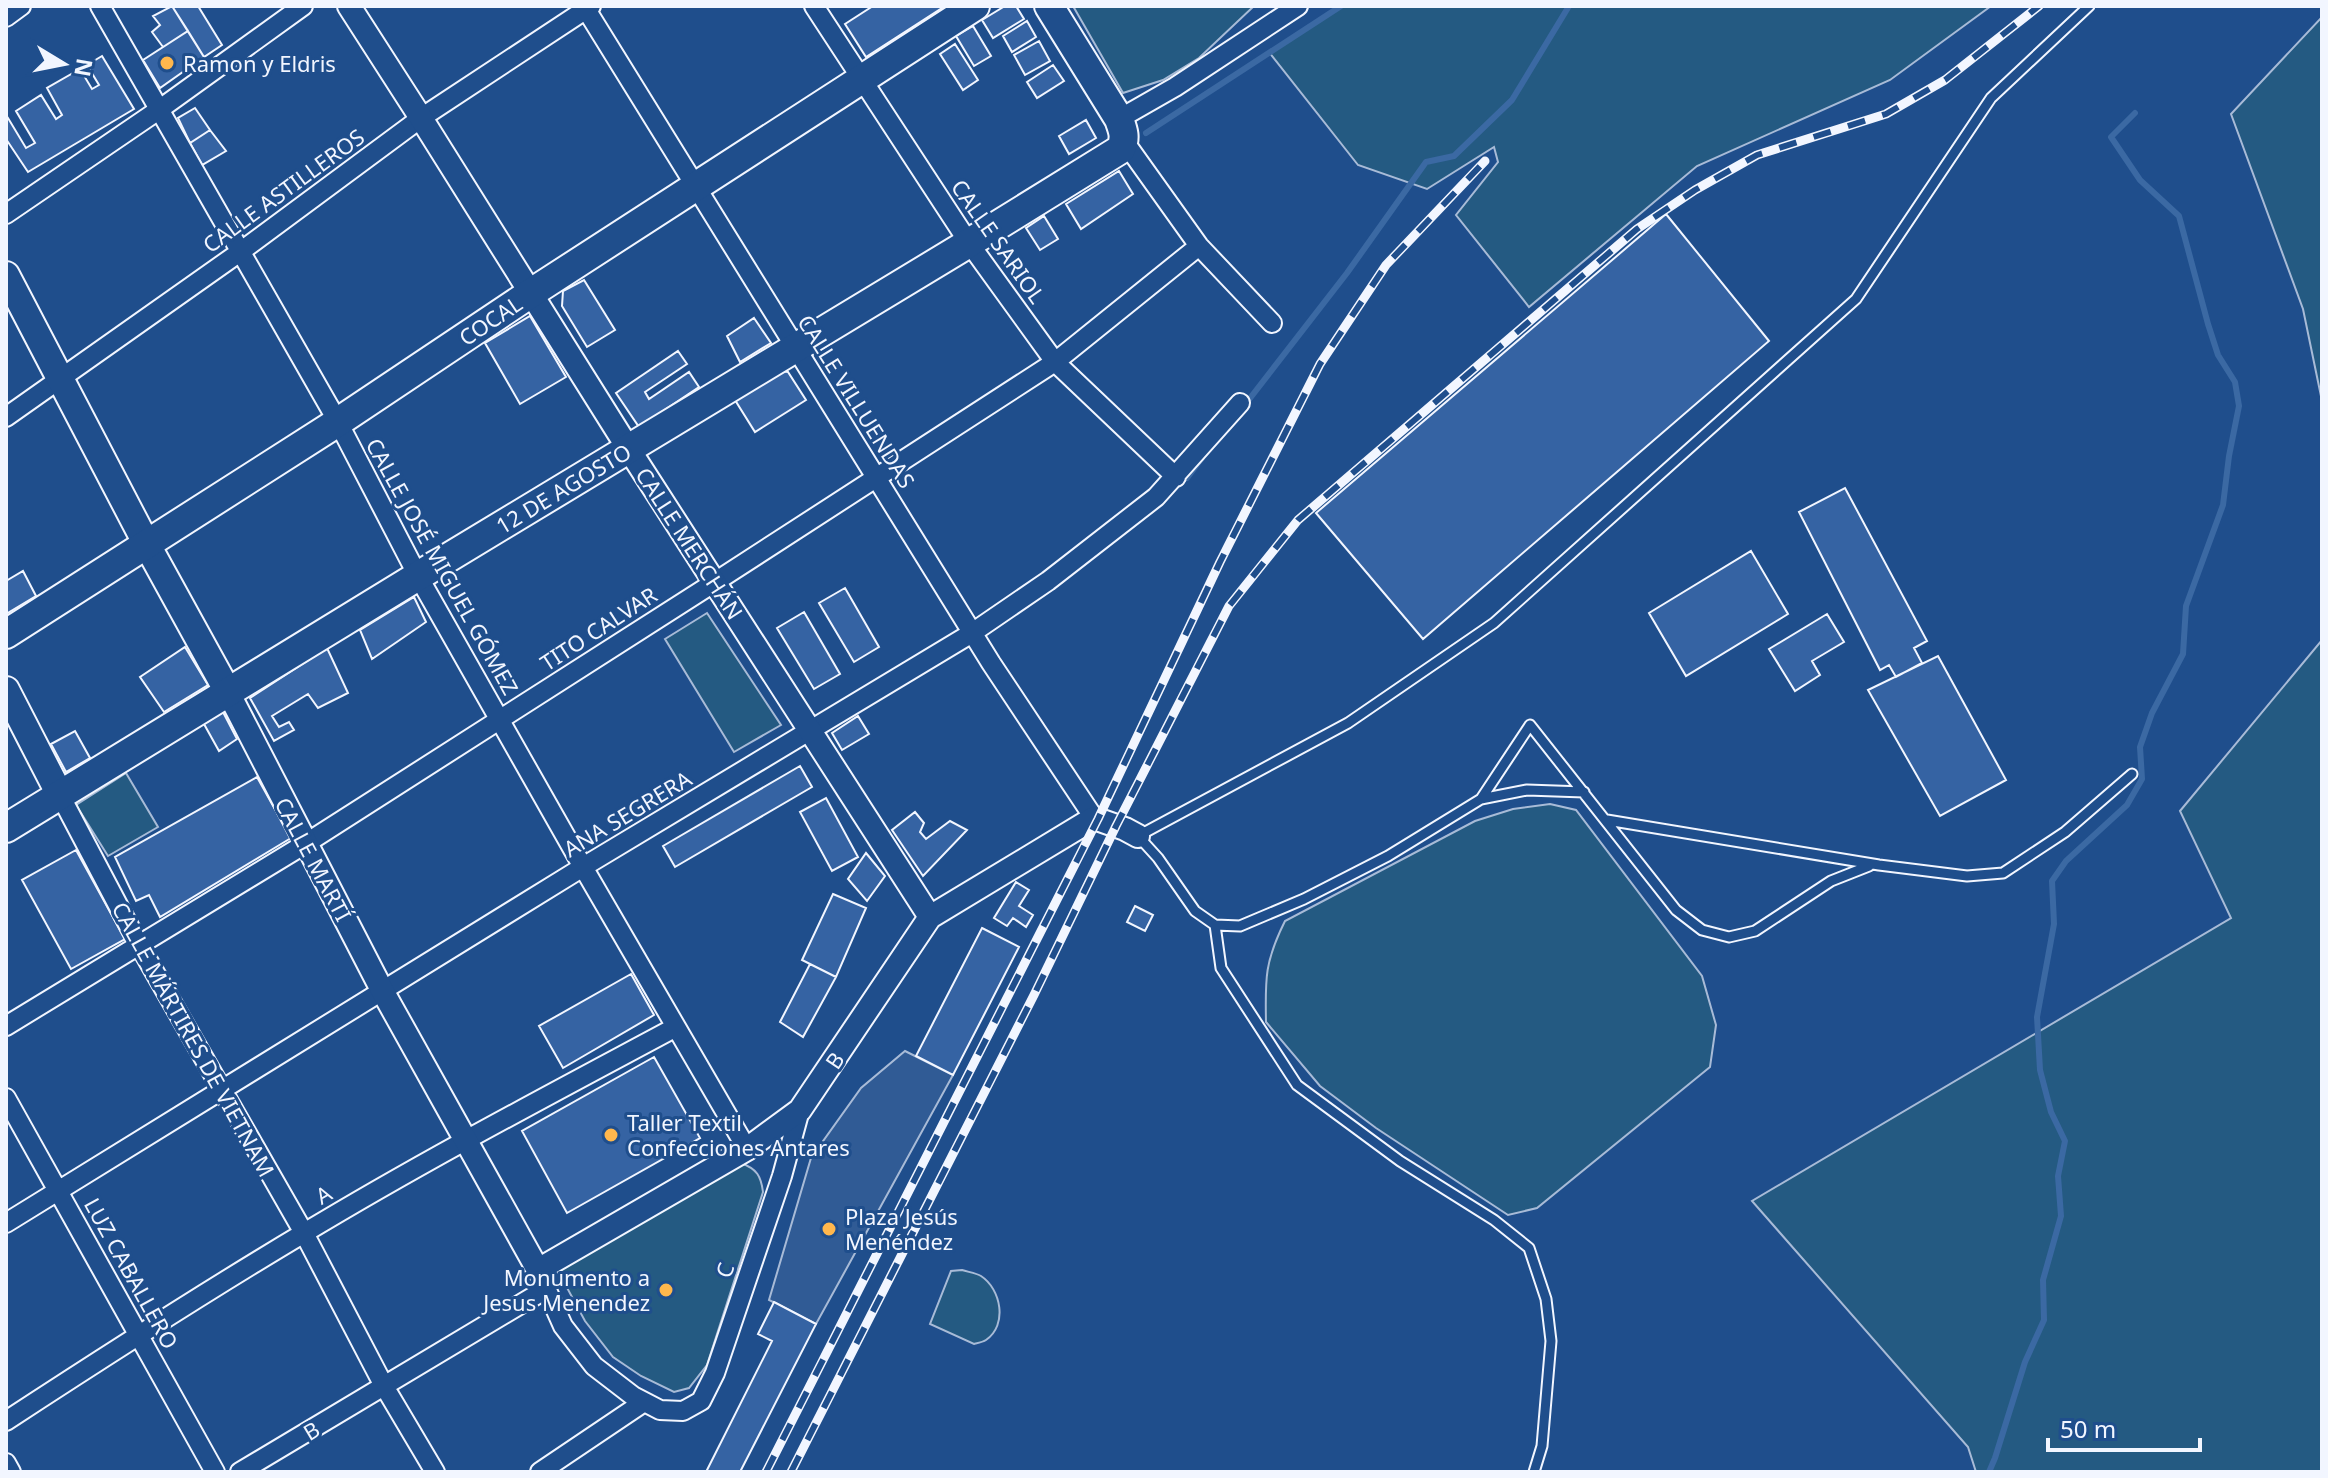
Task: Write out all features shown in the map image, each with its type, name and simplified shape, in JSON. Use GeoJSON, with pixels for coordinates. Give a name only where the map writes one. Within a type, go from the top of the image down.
{"type":"FeatureCollection","features":[{"type":"Feature","properties":{"kind":"main road","name":"COCAL"},"geometry":{"type":"LineString","coordinates":[[6,634],[338,422],[531,293],[975,6]]}},
{"type":"Feature","properties":{"kind":"main road"},"geometry":{"type":"LineString","coordinates":[[1049,6],[1121,136]]}},
{"type":"Feature","properties":{"kind":"main road","name":"12 DE AGOSTO"},"geometry":{"type":"LineString","coordinates":[[6,828],[969,243],[1121,136]]}},
{"type":"Feature","properties":{"kind":"main road","name":"CALLE MARTÍ"},"geometry":{"type":"LineString","coordinates":[[6,275],[58,378],[228,692]]}},
{"type":"Feature","properties":{"kind":"main road","name":"CALLE MÁRTIRES DE VIETNAM"},"geometry":{"type":"LineString","coordinates":[[6,690],[60,795]]}},
{"type":"Feature","properties":{"kind":"street"},"geometry":{"type":"LineString","coordinates":[[6,17],[21,6]]}},
{"type":"Feature","properties":{"kind":"street","name":"CALLE JOSÉ MIGUEL GÓMEZ"},"geometry":{"type":"LineString","coordinates":[[100,6],[338,422],[418,576],[747,1149]]}},
{"type":"Feature","properties":{"kind":"street"},"geometry":{"type":"LineString","coordinates":[[6,214],[303,6]]}},
{"type":"Feature","properties":{"kind":"street","name":"CALLE MERCHÁN"},"geometry":{"type":"LineString","coordinates":[[349,6],[628,448],[930,917]]}},
{"type":"Feature","properties":{"kind":"street","name":"CALLE SARIOL"},"geometry":{"type":"LineString","coordinates":[[814,6],[969,243],[1055,362],[1176,477]]}},
{"type":"Feature","properties":{"kind":"street","name":"12 DE AGOSTO"},"geometry":{"type":"LineString","coordinates":[[1121,136],[1175,87],[1298,6]]}},
{"type":"Feature","properties":{"kind":"street","name":"CALLE ASTILLEROS"},"geometry":{"type":"LineString","coordinates":[[6,417],[240,252],[421,118],[587,7]]}},
{"type":"Feature","properties":{"kind":"street","name":"CALLE VILLUENDAS"},"geometry":{"type":"LineString","coordinates":[[587,7],[972,633],[1096,819]]}},
{"type":"Feature","properties":{"kind":"street"},"geometry":{"type":"LineString","coordinates":[[1121,136],[1199,246],[1272,323]]}},
{"type":"Feature","properties":{"kind":"street","name":"TITO CALVAR"},"geometry":{"type":"LineString","coordinates":[[6,1026],[305,844],[1055,362],[1199,246]]}},
{"type":"Feature","properties":{"kind":"street","name":"ANA SEGRERA"},"geometry":{"type":"LineString","coordinates":[[6,1223],[583,867],[972,633],[1048,581],[1156,497],[1240,403]]}},
{"type":"Feature","properties":{"kind":"street","name":"CALLE MARTÍ"},"geometry":{"type":"LineString","coordinates":[[228,692],[383,992],[542,1280],[563,1326],[594,1366],[652,1406]]}},
{"type":"Feature","properties":{"kind":"street","name":"CALLE MÁRTIRES DE VIETNAM"},"geometry":{"type":"LineString","coordinates":[[60,795],[139,945],[304,1233],[384,1386],[435,1472]]}},
{"type":"Feature","properties":{"kind":"street"},"geometry":{"type":"LineString","coordinates":[[1096,819],[1138,836]]}},
{"type":"Feature","properties":{"kind":"street","name":"B"},"geometry":{"type":"LineString","coordinates":[[240,1472],[384,1386],[747,1149],[800,1110],[930,917],[1096,819]]}},
{"type":"Feature","properties":{"kind":"street","name":"A"},"geometry":{"type":"LineString","coordinates":[[6,1421],[139,1334],[304,1233],[465,1140],[676,1027]]}},
{"type":"Feature","properties":{"kind":"street","name":"LUZ CABALLERO"},"geometry":{"type":"LineString","coordinates":[[6,1098],[215,1472]]}},
{"type":"Feature","properties":{"kind":"street","name":"C"},"geometry":{"type":"LineString","coordinates":[[540,1472],[652,1406],[683,1411],[701,1401],[715,1373],[782,1176],[800,1110]]}},
{"type":"Feature","properties":{"kind":"street"},"geometry":{"type":"LineString","coordinates":[[6,1463],[11,1472]]}},
{"type":"Feature","properties":{"kind":"lane"},"geometry":{"type":"LineString","coordinates":[[1584,792],[1527,790],[1481,799],[1388,856],[1304,899],[1240,926],[1215,925],[1195,911],[1158,858],[1138,836],[1348,723],[1494,623],[1856,299],[1991,98],[2089,6]]}},
{"type":"Feature","properties":{"kind":"lane"},"geometry":{"type":"LineString","coordinates":[[1481,799],[1530,725],[1676,910],[1702,930],[1729,937],[1755,931],[1831,881],[1872,864]]}},
{"type":"Feature","properties":{"kind":"lane"},"geometry":{"type":"LineString","coordinates":[[1607,820],[1872,864],[1967,876],[2003,873],[2065,832],[2132,774]]}},
{"type":"Feature","properties":{"kind":"lane"},"geometry":{"type":"LineString","coordinates":[[1215,925],[1221,968],[1297,1085],[1400,1161],[1494,1220],[1529,1248],[1546,1299],[1551,1341],[1542,1446],[1534,1472]]}},
{"type":"Feature","properties":{"kind":"shaded area"},"geometry":{"type":"Polygon","coordinates":[[[1073,6],[1254,6],[1199,58],[1163,80],[1123,93],[1073,6]]]}},
{"type":"Feature","properties":{"kind":"shaded area"},"geometry":{"type":"Polygon","coordinates":[[[1342,6],[1991,6],[1890,80],[1697,166],[1529,307],[1456,215],[1498,162],[1494,147],[1427,189],[1358,165],[1269,52],[1342,6]]]}},
{"type":"Feature","properties":{"kind":"shaded area"},"geometry":{"type":"Polygon","coordinates":[[[2322,17],[2322,401],[2303,309],[2231,114],[2322,17]]]}},
{"type":"Feature","properties":{"kind":"shaded area"},"geometry":{"type":"Polygon","coordinates":[[[707,613],[781,725],[734,752],[665,639],[707,613]]]}},
{"type":"Feature","properties":{"kind":"shaded area"},"geometry":{"type":"Polygon","coordinates":[[[2322,640],[2322,1472],[1976,1472],[1968,1447],[1752,1201],[2231,918],[2180,811],[2322,640]]]}},
{"type":"Feature","properties":{"kind":"shaded area"},"geometry":{"type":"Polygon","coordinates":[[[126,773],[158,827],[108,856],[76,805],[126,773]]]}},
{"type":"Feature","properties":{"kind":"shaded area"},"geometry":{"type":"Polygon","coordinates":[[[1550,804],[1576,810],[1702,976],[1716,1025],[1710,1067],[1537,1208],[1508,1215],[1376,1128],[1320,1086],[1266,1022],[1266,981],[1273,947],[1285,921],[1475,821],[1513,809],[1550,804]]]}},
{"type":"Feature","properties":{"kind":"shaded area","name":"Plaza Jesús Menéndez"},"geometry":{"type":"Polygon","coordinates":[[[905,1051],[953,1075],[816,1324],[769,1300],[811,1158],[861,1088],[905,1051]]]}},
{"type":"Feature","properties":{"kind":"shaded area"},"geometry":{"type":"Polygon","coordinates":[[[741,1163],[757,1174],[763,1192],[707,1365],[689,1388],[674,1392],[641,1376],[613,1357],[585,1321],[559,1273],[562,1263],[741,1163]]]}},
{"type":"Feature","properties":{"kind":"shaded area"},"geometry":{"type":"Polygon","coordinates":[[[962,1270],[979,1275],[988,1282],[999,1307],[993,1333],[985,1341],[974,1344],[930,1324],[951,1271],[962,1270]]]}},
{"type":"Feature","properties":{"kind":"building"},"geometry":{"type":"Polygon","coordinates":[[[172,6],[198,6],[222,45],[204,57],[172,6]]]}},
{"type":"Feature","properties":{"kind":"building"},"geometry":{"type":"Polygon","coordinates":[[[172,6],[188,31],[163,47],[152,32],[160,25],[153,16],[172,6]]]}},
{"type":"Feature","properties":{"kind":"building"},"geometry":{"type":"Polygon","coordinates":[[[873,6],[945,6],[866,57],[845,24],[873,6]]]}},
{"type":"Feature","properties":{"kind":"building"},"geometry":{"type":"Polygon","coordinates":[[[1005,6],[1016,6],[1024,19],[993,38],[982,20],[1005,6]]]}},
{"type":"Feature","properties":{"kind":"building"},"geometry":{"type":"Polygon","coordinates":[[[1027,21],[1036,37],[1012,52],[1003,36],[1027,21]]]}},
{"type":"Feature","properties":{"kind":"building"},"geometry":{"type":"Polygon","coordinates":[[[973,26],[991,56],[974,66],[956,36],[973,26]]]}},
{"type":"Feature","properties":{"kind":"building"},"geometry":{"type":"Polygon","coordinates":[[[188,31],[204,57],[160,88],[143,60],[188,31]]]}},
{"type":"Feature","properties":{"kind":"building"},"geometry":{"type":"Polygon","coordinates":[[[1039,41],[1050,61],[1025,75],[1014,55],[1039,41]]]}},
{"type":"Feature","properties":{"kind":"building"},"geometry":{"type":"Polygon","coordinates":[[[955,44],[978,80],[963,90],[940,54],[955,44]]]}},
{"type":"Feature","properties":{"kind":"building"},"geometry":{"type":"Polygon","coordinates":[[[102,56],[134,109],[28,172],[6,139],[6,120],[8,118],[26,148],[35,143],[16,111],[41,95],[56,119],[62,115],[47,88],[80,69],[92,89],[99,85],[87,65],[102,56]]]}},
{"type":"Feature","properties":{"kind":"building"},"geometry":{"type":"Polygon","coordinates":[[[1053,65],[1064,81],[1037,98],[1027,82],[1053,65]]]}},
{"type":"Feature","properties":{"kind":"building"},"geometry":{"type":"Polygon","coordinates":[[[195,108],[210,130],[190,143],[178,118],[195,108]]]}},
{"type":"Feature","properties":{"kind":"building"},"geometry":{"type":"Polygon","coordinates":[[[1086,120],[1096,138],[1069,154],[1059,136],[1086,120]]]}},
{"type":"Feature","properties":{"kind":"building"},"geometry":{"type":"Polygon","coordinates":[[[210,130],[226,151],[202,165],[190,143],[210,130]]]}},
{"type":"Feature","properties":{"kind":"building"},"geometry":{"type":"Polygon","coordinates":[[[1119,171],[1133,194],[1081,229],[1066,204],[1119,171]]]}},
{"type":"Feature","properties":{"kind":"building"},"geometry":{"type":"Polygon","coordinates":[[[1666,214],[1769,341],[1423,639],[1316,513],[1666,214]]]}},
{"type":"Feature","properties":{"kind":"building"},"geometry":{"type":"Polygon","coordinates":[[[1044,216],[1058,239],[1040,250],[1026,228],[1044,216]]]}},
{"type":"Feature","properties":{"kind":"building"},"geometry":{"type":"Polygon","coordinates":[[[584,280],[615,330],[587,347],[562,306],[563,291],[584,280]]]}},
{"type":"Feature","properties":{"kind":"building"},"geometry":{"type":"Polygon","coordinates":[[[530,316],[566,377],[520,404],[485,343],[530,316]]]}},
{"type":"Feature","properties":{"kind":"building"},"geometry":{"type":"Polygon","coordinates":[[[754,318],[771,343],[740,362],[727,336],[754,318]]]}},
{"type":"Feature","properties":{"kind":"building"},"geometry":{"type":"Polygon","coordinates":[[[678,351],[687,364],[645,392],[649,399],[689,372],[699,387],[639,427],[616,393],[678,351]]]}},
{"type":"Feature","properties":{"kind":"building"},"geometry":{"type":"Polygon","coordinates":[[[781,371],[788,372],[806,400],[755,432],[735,400],[781,371]]]}},
{"type":"Feature","properties":{"kind":"building"},"geometry":{"type":"Polygon","coordinates":[[[1845,488],[1927,641],[1914,648],[1922,663],[1896,677],[1889,665],[1880,670],[1799,512],[1845,488]]]}},
{"type":"Feature","properties":{"kind":"building"},"geometry":{"type":"Polygon","coordinates":[[[1751,551],[1788,614],[1686,676],[1649,613],[1751,551]]]}},
{"type":"Feature","properties":{"kind":"building"},"geometry":{"type":"Polygon","coordinates":[[[23,571],[36,596],[6,614],[6,581],[23,571]]]}},
{"type":"Feature","properties":{"kind":"building"},"geometry":{"type":"Polygon","coordinates":[[[845,588],[879,647],[854,662],[819,603],[845,588]]]}},
{"type":"Feature","properties":{"kind":"building"},"geometry":{"type":"Polygon","coordinates":[[[414,597],[426,622],[372,659],[360,630],[414,597]]]}},
{"type":"Feature","properties":{"kind":"building"},"geometry":{"type":"Polygon","coordinates":[[[804,612],[840,674],[814,689],[777,628],[804,612]]]}},
{"type":"Feature","properties":{"kind":"building"},"geometry":{"type":"Polygon","coordinates":[[[1827,614],[1844,642],[1812,661],[1820,675],[1795,691],[1769,649],[1827,614]]]}},
{"type":"Feature","properties":{"kind":"building"},"geometry":{"type":"Polygon","coordinates":[[[185,647],[208,685],[164,712],[140,677],[185,647]]]}},
{"type":"Feature","properties":{"kind":"building"},"geometry":{"type":"Polygon","coordinates":[[[327,648],[348,693],[318,708],[308,694],[272,716],[279,727],[289,722],[294,730],[274,741],[250,698],[327,648]]]}},
{"type":"Feature","properties":{"kind":"building"},"geometry":{"type":"Polygon","coordinates":[[[1938,656],[2006,780],[1940,816],[1868,690],[1938,656]]]}},
{"type":"Feature","properties":{"kind":"building"},"geometry":{"type":"Polygon","coordinates":[[[223,712],[237,739],[219,751],[204,724],[223,712]]]}},
{"type":"Feature","properties":{"kind":"building"},"geometry":{"type":"Polygon","coordinates":[[[858,716],[869,734],[842,750],[832,733],[858,716]]]}},
{"type":"Feature","properties":{"kind":"building"},"geometry":{"type":"Polygon","coordinates":[[[75,731],[90,758],[66,772],[51,744],[75,731]]]}},
{"type":"Feature","properties":{"kind":"building"},"geometry":{"type":"Polygon","coordinates":[[[800,766],[812,787],[675,867],[663,846],[800,766]]]}},
{"type":"Feature","properties":{"kind":"building"},"geometry":{"type":"Polygon","coordinates":[[[257,777],[291,838],[160,917],[149,895],[136,901],[115,857],[257,777]]]}},
{"type":"Feature","properties":{"kind":"building"},"geometry":{"type":"Polygon","coordinates":[[[826,798],[858,857],[832,871],[800,812],[826,798]]]}},
{"type":"Feature","properties":{"kind":"building"},"geometry":{"type":"Polygon","coordinates":[[[915,812],[924,823],[920,832],[926,839],[950,821],[967,830],[923,876],[892,830],[915,812]]]}},
{"type":"Feature","properties":{"kind":"building"},"geometry":{"type":"Polygon","coordinates":[[[76,850],[125,939],[71,969],[22,880],[76,850]]]}},
{"type":"Feature","properties":{"kind":"building"},"geometry":{"type":"Polygon","coordinates":[[[866,853],[885,876],[867,901],[848,879],[866,853]]]}},
{"type":"Feature","properties":{"kind":"building"},"geometry":{"type":"Polygon","coordinates":[[[1016,882],[1029,890],[1019,906],[1033,915],[1026,927],[1013,918],[1007,926],[994,918],[1016,882]]]}},
{"type":"Feature","properties":{"kind":"building"},"geometry":{"type":"Polygon","coordinates":[[[833,894],[866,908],[836,977],[802,960],[833,894]]]}},
{"type":"Feature","properties":{"kind":"building"},"geometry":{"type":"Polygon","coordinates":[[[1135,906],[1153,915],[1145,931],[1127,922],[1135,906]]]}},
{"type":"Feature","properties":{"kind":"building"},"geometry":{"type":"Polygon","coordinates":[[[982,928],[1019,947],[953,1075],[916,1056],[982,928]]]}},
{"type":"Feature","properties":{"kind":"building"},"geometry":{"type":"Polygon","coordinates":[[[810,964],[836,977],[803,1037],[780,1022],[810,964]]]}},
{"type":"Feature","properties":{"kind":"building"},"geometry":{"type":"Polygon","coordinates":[[[631,974],[654,1015],[563,1068],[539,1026],[631,974]]]}},
{"type":"Feature","properties":{"kind":"building","name":"Taller Textil Confecciones Antares"},"geometry":{"type":"Polygon","coordinates":[[[654,1057],[700,1138],[567,1213],[522,1131],[654,1057]]]}},
{"type":"Feature","properties":{"kind":"building"},"geometry":{"type":"Polygon","coordinates":[[[774,1302],[816,1324],[740,1472],[706,1472],[772,1341],[758,1334],[774,1302]]]}},
{"type":"Feature","properties":{"kind":"waterway"},"geometry":{"type":"LineString","coordinates":[[1146,133],[1341,6]]}},
{"type":"Feature","properties":{"kind":"waterway"},"geometry":{"type":"LineString","coordinates":[[1244,406],[1347,273],[1426,162],[1454,156],[1512,100],[1569,6]]}},
{"type":"Feature","properties":{"kind":"waterway"},"geometry":{"type":"LineString","coordinates":[[1989,1472],[2025,1362],[2044,1320],[2043,1280],[2061,1216],[2058,1176],[2065,1141],[2051,1112],[2040,1070],[2037,1017],[2054,924],[2052,881],[2066,861],[2127,805],[2142,779],[2140,747],[2152,713],[2183,654],[2186,606],[2223,505],[2239,406],[2235,382],[2218,355],[2208,324],[2179,216],[2140,180],[2111,137],[2135,113]]}},
{"type":"Feature","properties":{"kind":"waterway"},"geometry":{"type":"LineString","coordinates":[[1187,478],[1202,458]]}},
{"type":"Feature","properties":{"kind":"railway"},"geometry":{"type":"LineString","coordinates":[[791,1472],[1229,606],[1298,520],[1637,229],[1695,190],[1757,155],[1886,114],[1945,80],[2039,6]]}},
{"type":"Feature","properties":{"kind":"railway"},"geometry":{"type":"LineString","coordinates":[[766,1472],[1098,819],[1220,562],[1320,364],[1386,265],[1485,161]]}},
{"type":"Feature","properties":{"kind":"place","name":"Ramon y Eldris"},"geometry":{"type":"Point","coordinates":[167,63]}},
{"type":"Feature","properties":{"kind":"place","name":"Taller Textil Confecciones Antares"},"geometry":{"type":"Point","coordinates":[611,1135]}},
{"type":"Feature","properties":{"kind":"place","name":"Plaza Jesús Menéndez"},"geometry":{"type":"Point","coordinates":[829,1229]}},
{"type":"Feature","properties":{"kind":"place","name":"Monumento a Jesus Menendez"},"geometry":{"type":"Point","coordinates":[666,1290]}}]}
